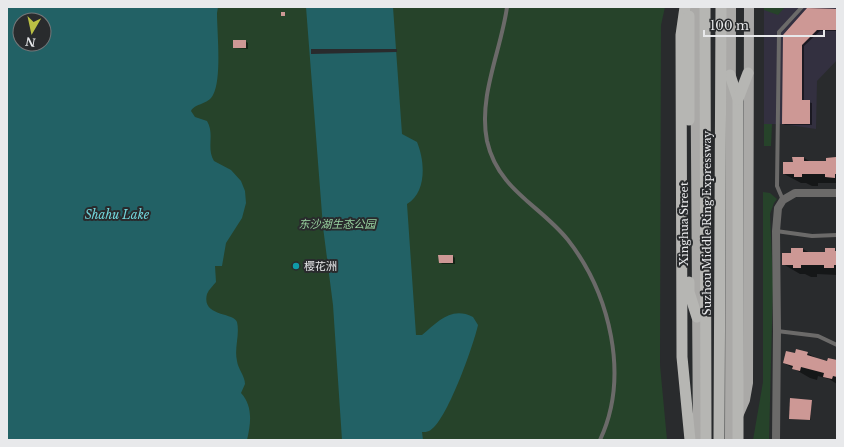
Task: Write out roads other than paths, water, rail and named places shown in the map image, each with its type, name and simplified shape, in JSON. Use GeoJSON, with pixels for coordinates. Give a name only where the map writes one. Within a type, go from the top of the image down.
{"type":"FeatureCollection","features":[{"type":"Feature","properties":{"kind":"highway"},"geometry":{"type":"LineString","coordinates":[[685,7],[681,35],[683,380],[690,440]]}},
{"type":"Feature","properties":{"kind":"highway"},"geometry":{"type":"LineString","coordinates":[[689,7],[688,292],[697,317]]}},
{"type":"Feature","properties":{"kind":"highway","name":"Suzhou Middle Ring Expressway"},"geometry":{"type":"LineString","coordinates":[[705,7],[706,440]]}},
{"type":"Feature","properties":{"kind":"highway","name":"Suzhou Middle Ring Expressway"},"geometry":{"type":"LineString","coordinates":[[721,7],[729,439]]}},
{"type":"Feature","properties":{"kind":"highway"},"geometry":{"type":"LineString","coordinates":[[738,99],[748,74]]}},
{"type":"Feature","properties":{"kind":"highway"},"geometry":{"type":"LineString","coordinates":[[729,439],[738,287],[738,99],[730,75]]}},
{"type":"Feature","properties":{"kind":"main road","name":"Xinghua Street"},"geometry":{"type":"LineString","coordinates":[[696,7],[698,440]]}},
{"type":"Feature","properties":{"kind":"main road"},"geometry":{"type":"LineString","coordinates":[[729,439],[731,7]]}},
{"type":"Feature","properties":{"kind":"main road"},"geometry":{"type":"LineString","coordinates":[[729,439],[745,400],[748,383],[749,7]]}},
{"type":"Feature","properties":{"kind":"street"},"geometry":{"type":"LineString","coordinates":[[776,440],[776,232],[778,208],[784,200],[795,193],[837,193]]}},
{"type":"Feature","properties":{"kind":"lane"},"geometry":{"type":"LineString","coordinates":[[507,7],[488,92],[486,110],[487,141],[492,157],[501,175],[521,197],[568,240],[598,291],[607,320],[614,361],[609,413],[600,440]]}},
{"type":"Feature","properties":{"kind":"lane"},"geometry":{"type":"LineString","coordinates":[[784,200],[776,186],[779,32],[802,7]]}},
{"type":"Feature","properties":{"kind":"lane"},"geometry":{"type":"LineString","coordinates":[[776,232],[799,235],[837,234]]}},
{"type":"Feature","properties":{"kind":"lane"},"geometry":{"type":"LineString","coordinates":[[777,331],[818,336],[837,345]]}},
{"type":"Feature","properties":{"kind":"water","name":"Shahu Lake"},"geometry":{"type":"Polygon","coordinates":[[[7,7],[218,7],[218,67],[216,87],[213,95],[208,101],[193,108],[191,111],[195,117],[207,121],[211,136],[211,151],[214,161],[231,170],[241,181],[245,191],[246,203],[242,218],[226,243],[222,266],[215,266],[216,282],[208,292],[206,301],[209,307],[213,310],[235,319],[237,322],[238,332],[236,356],[245,384],[241,393],[248,403],[250,415],[247,440],[7,440],[7,7]]]}},
{"type":"Feature","properties":{"kind":"water"},"geometry":{"type":"Polygon","coordinates":[[[306,7],[393,7],[402,134],[417,142],[423,167],[421,184],[418,192],[414,199],[407,204],[416,335],[422,335],[439,321],[451,314],[458,313],[473,317],[478,325],[471,349],[451,399],[436,425],[429,431],[422,432],[423,440],[342,440],[333,305],[323,227],[306,7]]]}},
{"type":"Feature","properties":{"kind":"place","name":"樱花洲"},"geometry":{"type":"Point","coordinates":[296,266]}},
{"type":"Feature","properties":{"kind":"park label","name":"东沙湖生态公园"},"geometry":{"type":"Point","coordinates":[337,224]}}]}
